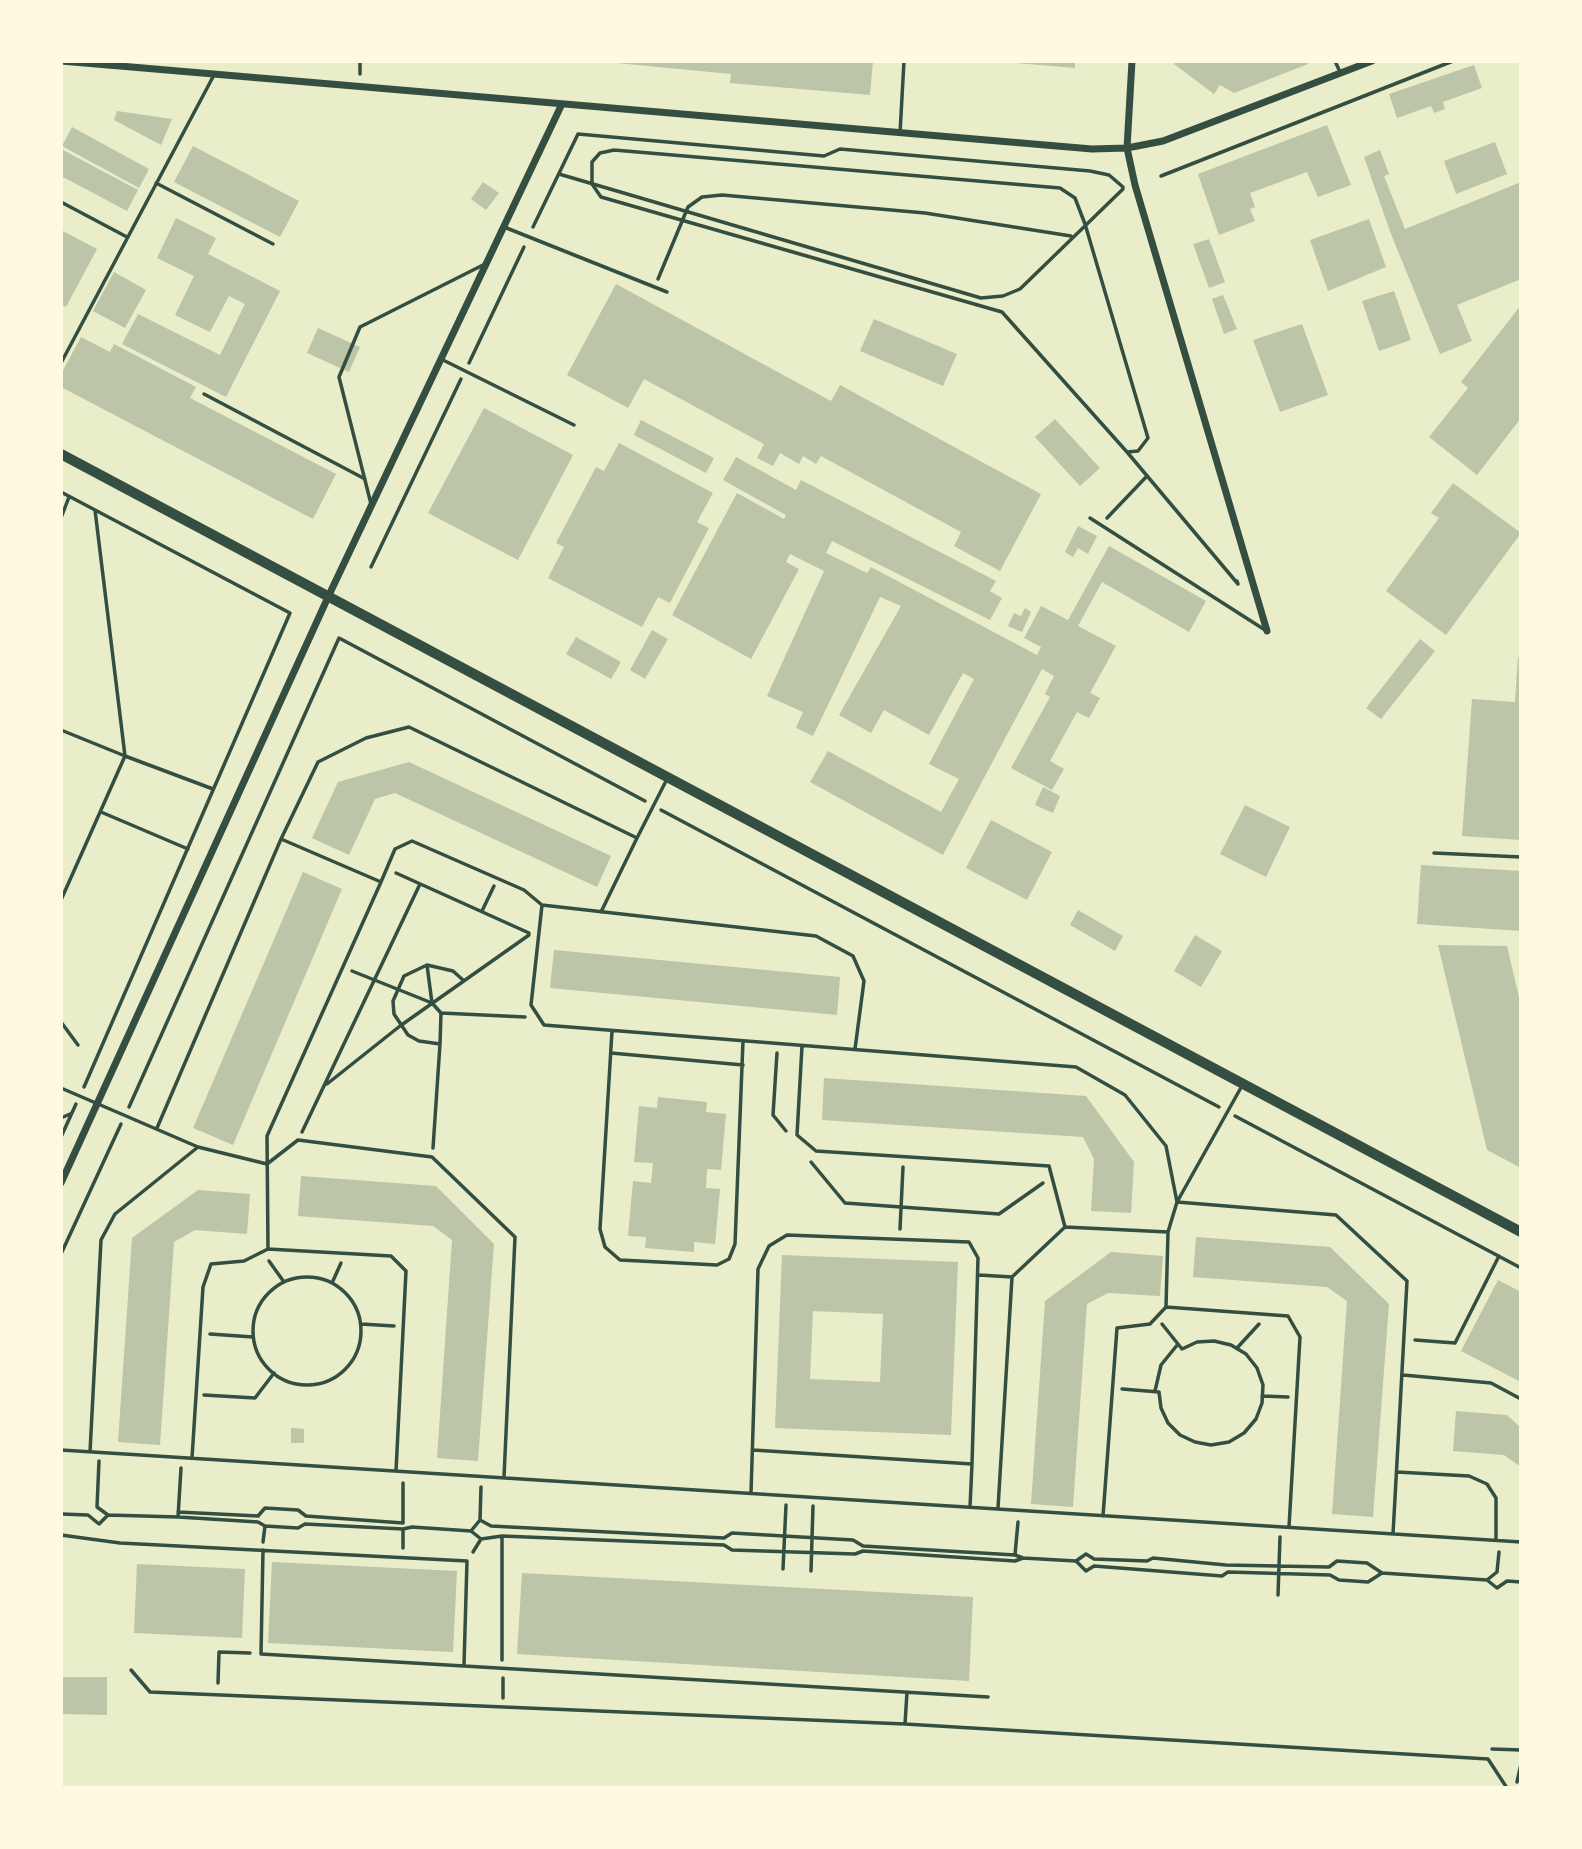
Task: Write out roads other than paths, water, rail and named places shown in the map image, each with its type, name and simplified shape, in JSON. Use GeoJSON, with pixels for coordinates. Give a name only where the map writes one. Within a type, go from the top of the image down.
{"type":"FeatureCollection","features":[{"type":"Feature","properties":{"kind":"main road"},"geometry":{"type":"LineString","coordinates":[[61,454],[1521,1232]]}},
{"type":"Feature","properties":{"kind":"street"},"geometry":{"type":"LineString","coordinates":[[61,61],[561,106],[1092,149],[1127,148],[1163,141],[1372,61]]}},
{"type":"Feature","properties":{"kind":"street"},"geometry":{"type":"LineString","coordinates":[[1132,61],[1127,148],[1135,185],[1267,631]]}},
{"type":"Feature","properties":{"kind":"street"},"geometry":{"type":"LineString","coordinates":[[61,1183],[329,596],[561,106]]}},
{"type":"Feature","properties":{"kind":"lane"},"geometry":{"type":"LineString","coordinates":[[900,133],[904,61]]}},
{"type":"Feature","properties":{"kind":"lane"},"geometry":{"type":"LineString","coordinates":[[1335,61],[1340,74]]}},
{"type":"Feature","properties":{"kind":"lane"},"geometry":{"type":"LineString","coordinates":[[61,363],[214,75]]}},
{"type":"Feature","properties":{"kind":"lane"},"geometry":{"type":"LineString","coordinates":[[156,183],[273,244]]}},
{"type":"Feature","properties":{"kind":"lane"},"geometry":{"type":"LineString","coordinates":[[61,202],[127,237]]}},
{"type":"Feature","properties":{"kind":"lane"},"geometry":{"type":"LineString","coordinates":[[504,227],[667,292]]}},
{"type":"Feature","properties":{"kind":"lane"},"geometry":{"type":"LineString","coordinates":[[371,507],[339,377],[360,327],[486,263]]}},
{"type":"Feature","properties":{"kind":"lane"},"geometry":{"type":"LineString","coordinates":[[441,359],[574,425]]}},
{"type":"Feature","properties":{"kind":"lane"},"geometry":{"type":"LineString","coordinates":[[204,394],[365,479]]}},
{"type":"Feature","properties":{"kind":"lane"},"geometry":{"type":"LineString","coordinates":[[1090,518],[1267,631]]}},
{"type":"Feature","properties":{"kind":"lane"},"geometry":{"type":"LineString","coordinates":[[158,1128],[281,839],[318,762],[366,738],[409,727],[637,838]]}},
{"type":"Feature","properties":{"kind":"lane"},"geometry":{"type":"LineString","coordinates":[[601,912],[668,777]]}},
{"type":"Feature","properties":{"kind":"lane"},"geometry":{"type":"LineString","coordinates":[[281,839],[381,882]]}},
{"type":"Feature","properties":{"kind":"lane"},"geometry":{"type":"LineString","coordinates":[[265,1251],[267,1136],[395,849],[412,841],[524,890],[542,905],[816,936],[853,956],[864,981],[855,1050]]}},
{"type":"Feature","properties":{"kind":"lane"},"geometry":{"type":"LineString","coordinates":[[1434,853],[1521,857]]}},
{"type":"Feature","properties":{"kind":"lane"},"geometry":{"type":"LineString","coordinates":[[542,905],[531,1005],[544,1025],[1076,1067],[1125,1095],[1166,1146],[1177,1202]]}},
{"type":"Feature","properties":{"kind":"lane"},"geometry":{"type":"LineString","coordinates":[[612,1031],[600,1229],[605,1247],[620,1260],[718,1265],[729,1259],[735,1244],[743,1041]]}},
{"type":"Feature","properties":{"kind":"lane"},"geometry":{"type":"LineString","coordinates":[[802,1045],[797,1135],[816,1151],[1049,1166],[1065,1227]]}},
{"type":"Feature","properties":{"kind":"lane"},"geometry":{"type":"LineString","coordinates":[[611,1053],[743,1065]]}},
{"type":"Feature","properties":{"kind":"lane"},"geometry":{"type":"LineString","coordinates":[[1103,1516],[1117,1328],[1150,1324],[1166,1307],[1168,1232],[1177,1202],[1243,1084]]}},
{"type":"Feature","properties":{"kind":"lane"},"geometry":{"type":"LineString","coordinates":[[61,1088],[198,1147],[267,1164]]}},
{"type":"Feature","properties":{"kind":"lane"},"geometry":{"type":"LineString","coordinates":[[267,1164],[298,1140],[432,1157],[516,1237],[504,1478]]}},
{"type":"Feature","properties":{"kind":"lane"},"geometry":{"type":"LineString","coordinates":[[90,1452],[101,1240],[115,1214],[198,1147]]}},
{"type":"Feature","properties":{"kind":"lane"},"geometry":{"type":"LineString","coordinates":[[1177,1202],[1336,1215],[1407,1280],[1393,1534]]}},
{"type":"Feature","properties":{"kind":"lane"},"geometry":{"type":"LineString","coordinates":[[998,1509],[1012,1277],[1065,1227],[1168,1232]]}},
{"type":"Feature","properties":{"kind":"lane"},"geometry":{"type":"LineString","coordinates":[[751,1493],[758,1269],[769,1246],[788,1234],[969,1242],[978,1258],[979,1275],[970,1507]]}},
{"type":"Feature","properties":{"kind":"lane"},"geometry":{"type":"LineString","coordinates":[[192,1458],[203,1287],[211,1264],[244,1261],[265,1251],[346,1253],[391,1256],[406,1271],[396,1471]]}},
{"type":"Feature","properties":{"kind":"lane"},"geometry":{"type":"LineString","coordinates":[[979,1275],[1012,1277]]}},
{"type":"Feature","properties":{"kind":"lane"},"geometry":{"type":"LineString","coordinates":[[1166,1307],[1288,1316],[1300,1337],[1290,1527]]}},
{"type":"Feature","properties":{"kind":"lane"},"geometry":{"type":"LineString","coordinates":[[1403,1375],[1491,1383],[1521,1399]]}},
{"type":"Feature","properties":{"kind":"lane"},"geometry":{"type":"LineString","coordinates":[[61,1450],[1521,1542]]}},
{"type":"Feature","properties":{"kind":"lane"},"geometry":{"type":"LineString","coordinates":[[753,1450],[972,1464]]}},
{"type":"Feature","properties":{"kind":"lane"},"geometry":{"type":"LineString","coordinates":[[1397,1472],[1469,1476],[1487,1484],[1496,1498],[1497,1540]]}},
{"type":"Feature","properties":{"kind":"lane"},"geometry":{"type":"LineString","coordinates":[[61,1535],[120,1543],[467,1561],[464,1665]]}},
{"type":"Feature","properties":{"kind":"lane"},"geometry":{"type":"LineString","coordinates":[[262,1550],[261,1654],[988,1697]]}},
{"type":"Feature","properties":{"kind":"lane"},"geometry":{"type":"LineString","coordinates":[[131,1670],[150,1692],[905,1724],[1488,1759],[1507,1788]]}},
{"type":"Feature","properties":{"kind":"lane"},"geometry":{"type":"LineString","coordinates":[[905,1724],[908,1692]]}}]}
